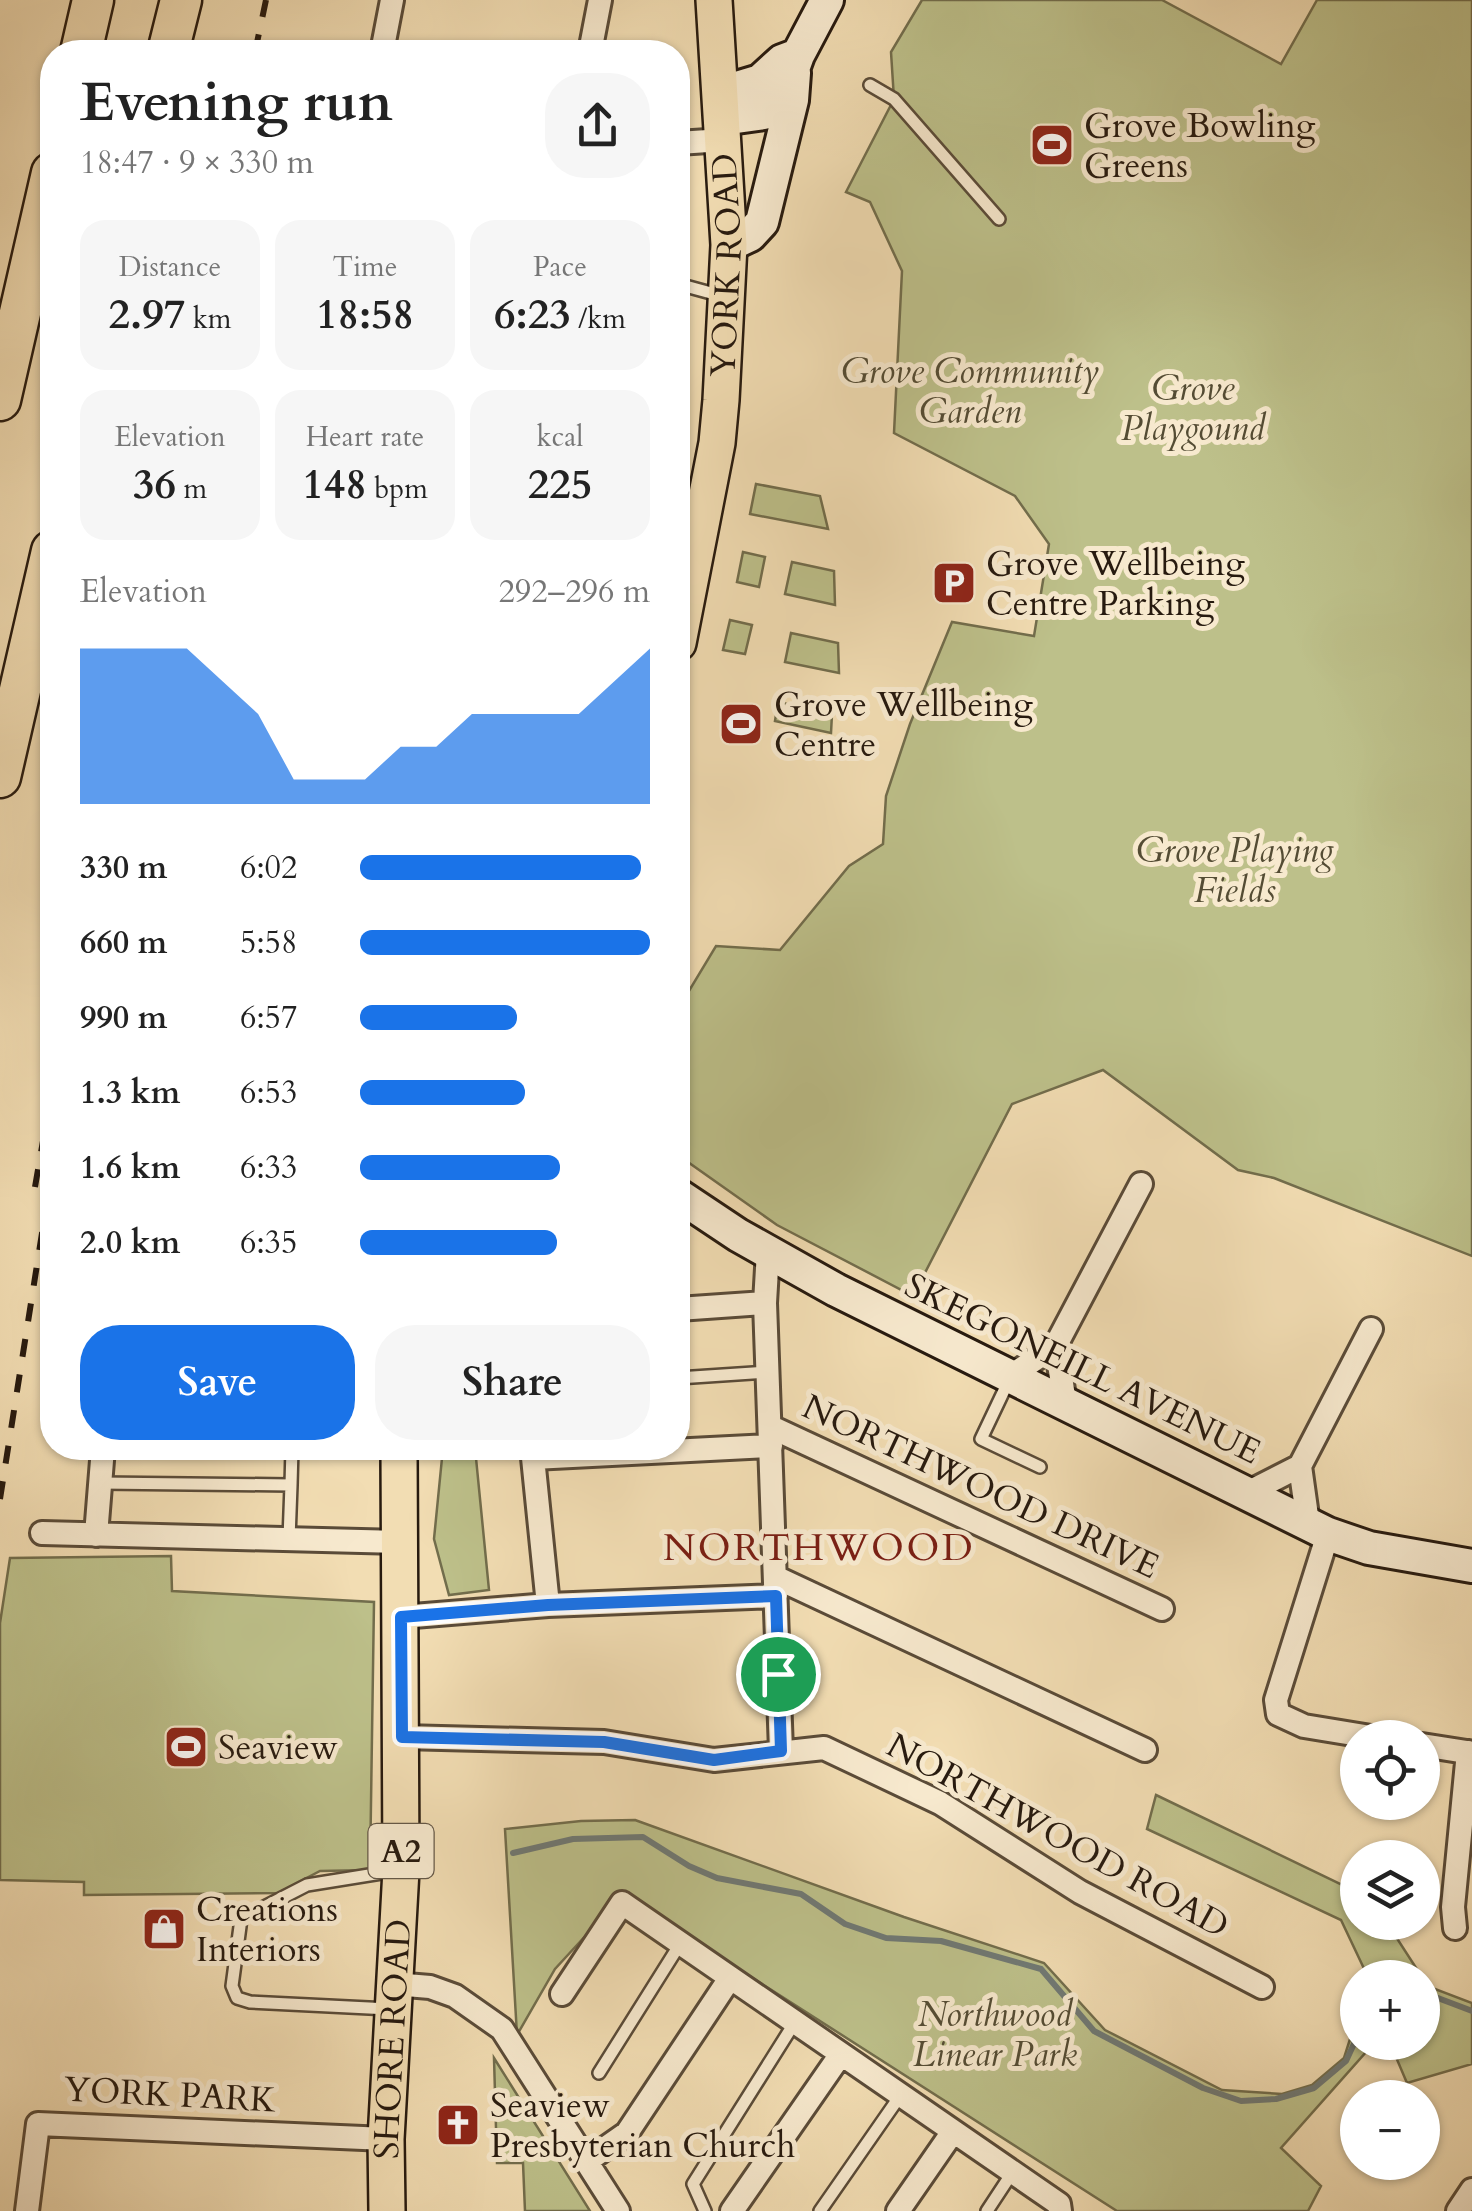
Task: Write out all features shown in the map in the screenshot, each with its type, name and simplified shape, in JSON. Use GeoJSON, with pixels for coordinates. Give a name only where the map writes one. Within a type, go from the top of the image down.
{"type":"FeatureCollection","features":[{"type":"Feature","properties":{"kind":"highway"},"geometry":{"type":"LineString","coordinates":[[83,40],[93,0]]}},
{"type":"Feature","properties":{"kind":"highway"},"geometry":{"type":"LineString","coordinates":[[171,40],[180,0]]}},
{"type":"Feature","properties":{"kind":"highway"},"geometry":{"type":"LineString","coordinates":[[0,400],[40,226]]}},
{"type":"Feature","properties":{"kind":"highway"},"geometry":{"type":"LineString","coordinates":[[0,777],[40,603]]}},
{"type":"Feature","properties":{"kind":"main road","name":"YORK ROAD"},"geometry":{"type":"LineString","coordinates":[[690,522],[717,443],[726,297],[728,246],[714,0]]}},
{"type":"Feature","properties":{"kind":"main road","name":"SHORE ROAD"},"geometry":{"type":"LineString","coordinates":[[387,2211],[386,2139],[400,1870],[400,1460]]}},
{"type":"Feature","properties":{"kind":"street"},"geometry":{"type":"LineString","coordinates":[[384,40],[392,0]]}},
{"type":"Feature","properties":{"kind":"street"},"geometry":{"type":"LineString","coordinates":[[592,40],[600,0]]}},
{"type":"Feature","properties":{"kind":"street"},"geometry":{"type":"LineString","coordinates":[[728,246],[750,236],[762,222],[792,100],[796,64],[827,0]]}},
{"type":"Feature","properties":{"kind":"street"},"geometry":{"type":"LineString","coordinates":[[690,136],[722,117],[782,62],[796,64]]}},
{"type":"Feature","properties":{"kind":"street"},"geometry":{"type":"LineString","coordinates":[[1011,1376],[1056,1345],[1141,1184]]}},
{"type":"Feature","properties":{"kind":"street","name":"SKEGONEILL AVENUE"},"geometry":{"type":"LineString","coordinates":[[690,1202],[850,1297],[1318,1529],[1369,1548],[1472,1566]]}},
{"type":"Feature","properties":{"kind":"street"},"geometry":{"type":"LineString","coordinates":[[768,1251],[765,1303],[781,1751]]}},
{"type":"Feature","properties":{"kind":"street"},"geometry":{"type":"LineString","coordinates":[[690,1308],[765,1303]]}},
{"type":"Feature","properties":{"kind":"street"},"geometry":{"type":"LineString","coordinates":[[1247,1493],[1300,1466],[1372,1329]]}},
{"type":"Feature","properties":{"kind":"street"},"geometry":{"type":"LineString","coordinates":[[1056,1345],[1065,1403]]}},
{"type":"Feature","properties":{"kind":"street","name":"NORTHWOOD DRIVE"},"geometry":{"type":"LineString","coordinates":[[690,1442],[771,1437],[1162,1609]]}},
{"type":"Feature","properties":{"kind":"street"},"geometry":{"type":"LineString","coordinates":[[96,1535],[102,1460]]}},
{"type":"Feature","properties":{"kind":"street"},"geometry":{"type":"LineString","coordinates":[[533,1460],[548,1605]]}},
{"type":"Feature","properties":{"kind":"street"},"geometry":{"type":"LineString","coordinates":[[1300,1466],[1318,1529],[1276,1700],[1278,1714],[1304,1726],[1340,1732]]}},
{"type":"Feature","properties":{"kind":"street"},"geometry":{"type":"LineString","coordinates":[[42,1534],[400,1542]]}},
{"type":"Feature","properties":{"kind":"street"},"geometry":{"type":"LineString","coordinates":[[401,1617],[776,1586],[1145,1750]]}},
{"type":"Feature","properties":{"kind":"street","name":"NORTHWOOD ROAD"},"geometry":{"type":"LineString","coordinates":[[402,1737],[604,1742],[714,1760],[824,1748],[940,1802],[1080,1892],[1262,1987]]}},
{"type":"Feature","properties":{"kind":"street"},"geometry":{"type":"LineString","coordinates":[[1440,1748],[1470,1752],[1454,1928]]}},
{"type":"Feature","properties":{"kind":"street"},"geometry":{"type":"LineString","coordinates":[[562,1994],[622,1903],[1059,2204],[1060,2211]]}},
{"type":"Feature","properties":{"kind":"street"},"geometry":{"type":"LineString","coordinates":[[586,2161],[627,2133],[730,1978]]}},
{"type":"Feature","properties":{"kind":"street"},"geometry":{"type":"LineString","coordinates":[[394,1997],[430,1988],[456,1996],[502,2028],[618,2211]]}},
{"type":"Feature","properties":{"kind":"street"},"geometry":{"type":"LineString","coordinates":[[732,2211],[841,2054]]}},
{"type":"Feature","properties":{"kind":"street","name":"YORK PARK"},"geometry":{"type":"LineString","coordinates":[[27,2211],[38,2124],[386,2139]]}},
{"type":"Feature","properties":{"kind":"street"},"geometry":{"type":"LineString","coordinates":[[898,2211],[952,2132]]}},
{"type":"Feature","properties":{"kind":"street"},"geometry":{"type":"LineString","coordinates":[[1458,2211],[1472,2190]]}},
{"type":"Feature","properties":{"kind":"lane"},"geometry":{"type":"LineString","coordinates":[[870,86],[894,98],[999,220]]}},
{"type":"Feature","properties":{"kind":"lane"},"geometry":{"type":"LineString","coordinates":[[690,287],[726,297]]}},
{"type":"Feature","properties":{"kind":"lane"},"geometry":{"type":"LineString","coordinates":[[690,1377],[768,1372]]}},
{"type":"Feature","properties":{"kind":"lane"},"geometry":{"type":"LineString","coordinates":[[1011,1376],[981,1440],[1040,1467]]}},
{"type":"Feature","properties":{"kind":"lane"},"geometry":{"type":"LineString","coordinates":[[289,1539],[292,1460]]}},
{"type":"Feature","properties":{"kind":"lane"},"geometry":{"type":"LineString","coordinates":[[100,1483],[291,1485]]}},
{"type":"Feature","properties":{"kind":"lane"},"geometry":{"type":"LineString","coordinates":[[394,1997],[250,2002],[237,1998],[232,1986],[241,1920],[307,1886],[400,1870]]}},
{"type":"Feature","properties":{"kind":"lane"},"geometry":{"type":"LineString","coordinates":[[600,2073],[680,1944]]}},
{"type":"Feature","properties":{"kind":"lane"},"geometry":{"type":"LineString","coordinates":[[705,2211],[693,2184],[795,2022]]}},
{"type":"Feature","properties":{"kind":"lane"},"geometry":{"type":"LineString","coordinates":[[820,2211],[900,2096]]}},
{"type":"Feature","properties":{"kind":"lane"},"geometry":{"type":"LineString","coordinates":[[987,2211],[1012,2173]]}},
{"type":"Feature","properties":{"kind":"green space","name":"Grove Playing Fields"},"geometry":{"type":"Polygon","coordinates":[[[922,0],[1162,0],[1281,64],[1317,0],[1472,0],[1472,1256],[1274,1178],[1238,1170],[1103,1070],[1012,1104],[913,1296],[777,1225],[690,1163],[690,989],[716,946],[780,950],[849,866],[883,844],[886,796],[910,724],[952,622],[1034,636],[1049,544],[1015,496],[894,433],[902,271],[870,202],[846,192],[894,99],[891,52],[922,0]]]}},
{"type":"Feature","properties":{"kind":"green space"},"geometry":{"type":"Polygon","coordinates":[[[756,484],[820,496],[828,529],[750,514],[756,484]]]}},
{"type":"Feature","properties":{"kind":"green space"},"geometry":{"type":"Polygon","coordinates":[[[743,552],[765,557],[759,587],[737,582],[743,552]]]}},
{"type":"Feature","properties":{"kind":"green space"},"geometry":{"type":"Polygon","coordinates":[[[792,562],[834,571],[835,605],[785,594],[792,562]]]}},
{"type":"Feature","properties":{"kind":"green space"},"geometry":{"type":"Polygon","coordinates":[[[730,620],[752,625],[745,654],[723,650],[730,620]]]}},
{"type":"Feature","properties":{"kind":"green space"},"geometry":{"type":"Polygon","coordinates":[[[791,633],[838,643],[839,673],[785,662],[791,633]]]}},
{"type":"Feature","properties":{"kind":"green space"},"geometry":{"type":"Polygon","coordinates":[[[778,702],[832,714],[831,733],[775,721],[778,702]]]}},
{"type":"Feature","properties":{"kind":"green space"},"geometry":{"type":"Polygon","coordinates":[[[442,1460],[476,1460],[489,1590],[449,1595],[434,1539],[442,1460]]]}},
{"type":"Feature","properties":{"kind":"green space","name":"Seaview"},"geometry":{"type":"Polygon","coordinates":[[[171,1556],[172,1591],[374,1602],[370,1870],[320,1871],[278,1893],[84,1895],[84,1882],[0,1880],[0,1623],[10,1558],[171,1556]]]}},
{"type":"Feature","properties":{"kind":"green space"},"geometry":{"type":"Polygon","coordinates":[[[1156,1795],[1340,1884],[1340,1920],[1147,1829],[1156,1795]]]}},
{"type":"Feature","properties":{"kind":"green space","name":"Northwood Linear Park"},"geometry":{"type":"Polygon","coordinates":[[[635,1820],[1044,1963],[1105,2030],[1222,2090],[1282,2094],[1312,2085],[1342,2060],[1359,2060],[1281,2148],[1321,2186],[1308,2211],[1117,2211],[623,1895],[555,1969],[517,2035],[505,1829],[635,1820]]]}},
{"type":"Feature","properties":{"kind":"green space"},"geometry":{"type":"Polygon","coordinates":[[[1350,1940],[1398,1940],[1411,1960],[1360,1960],[1350,1940]]]}},
{"type":"Feature","properties":{"kind":"green space"},"geometry":{"type":"Polygon","coordinates":[[[1440,1991],[1472,2003],[1472,2064],[1406,2080],[1397,2060],[1440,2060],[1440,1991]]]}},
{"type":"Feature","properties":{"kind":"green space"},"geometry":{"type":"Polygon","coordinates":[[[494,2058],[590,2211],[525,2211],[523,2163],[497,2163],[494,2058]]]}},
{"type":"Feature","properties":{"kind":"waterway"},"geometry":{"type":"LineString","coordinates":[[513,1853],[573,1839],[643,1837],[689,1866],[717,1878],[801,1894],[845,1924],[886,1938],[941,1941],[1041,1969],[1094,2031],[1203,2088],[1241,2101],[1276,2099],[1314,2088],[1346,2060]]}},
{"type":"Feature","properties":{"kind":"waterway"},"geometry":{"type":"LineString","coordinates":[[1440,1999],[1472,2011]]}},
{"type":"Feature","properties":{"kind":"railway"},"geometry":{"type":"LineString","coordinates":[[258,40],[266,0]]}},
{"type":"Feature","properties":{"kind":"railway"},"geometry":{"type":"LineString","coordinates":[[35,1187],[40,1158]]}},
{"type":"Feature","properties":{"kind":"railway"},"geometry":{"type":"LineString","coordinates":[[0,1499],[40,1246]]}},
{"type":"Feature","properties":{"kind":"place","name":"Grove Bowling Greens"},"geometry":{"type":"Point","coordinates":[1052,145]}},
{"type":"Feature","properties":{"kind":"place","name":"Grove Wellbeing Centre Parking"},"geometry":{"type":"Point","coordinates":[954,583]}},
{"type":"Feature","properties":{"kind":"place","name":"Grove Wellbeing Centre"},"geometry":{"type":"Point","coordinates":[741,724]}},
{"type":"Feature","properties":{"kind":"place","name":"Seaview"},"geometry":{"type":"Point","coordinates":[186,1747]}},
{"type":"Feature","properties":{"kind":"place","name":"Creations Interiors"},"geometry":{"type":"Point","coordinates":[164,1929]}},
{"type":"Feature","properties":{"kind":"place","name":"Seaview Presbyterian Church"},"geometry":{"type":"Point","coordinates":[458,2125]}},
{"type":"Feature","properties":{"kind":"district","name":"NORTHWOOD"},"geometry":{"type":"Point","coordinates":[819,1547]}},
{"type":"Feature","properties":{"kind":"route"},"geometry":{"type":"LineString","coordinates":[[776,1596],[778,1674],[781,1751],[714,1760],[604,1742],[402,1737],[401,1617],[548,1605],[776,1596]]}},
{"type":"Feature","properties":{"kind":"park label","name":"Grove Community Garden"},"geometry":{"type":"Point","coordinates":[970,391]}},
{"type":"Feature","properties":{"kind":"park label","name":"Grove Playgound"},"geometry":{"type":"Point","coordinates":[1193,408]}}]}
